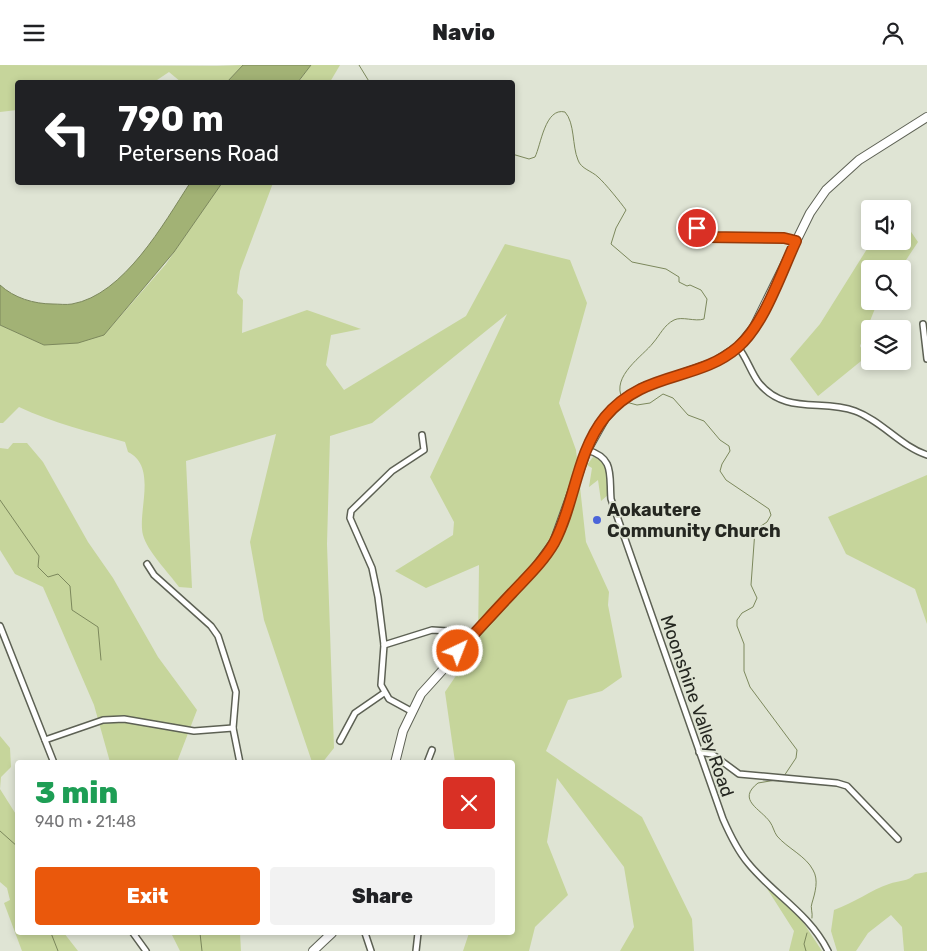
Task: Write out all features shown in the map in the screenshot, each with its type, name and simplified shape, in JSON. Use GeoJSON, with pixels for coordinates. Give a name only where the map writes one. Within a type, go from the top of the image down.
{"type":"FeatureCollection","features":[{"type":"Feature","properties":{"kind":"highway"},"geometry":{"type":"LineString","coordinates":[[396,760],[411,711],[433,679],[547,553],[554,542],[574,492],[587,450],[599,426],[626,397],[650,383],[713,363],[738,347],[754,327],[810,213],[833,181],[892,138],[927,117]]}},
{"type":"Feature","properties":{"kind":"highway"},"geometry":{"type":"LineString","coordinates":[[313,951],[330,935]]}},
{"type":"Feature","properties":{"kind":"street"},"geometry":{"type":"LineString","coordinates":[[697,228],[700,235],[706,237],[784,238],[796,241]]}},
{"type":"Feature","properties":{"kind":"street"},"geometry":{"type":"LineString","coordinates":[[922,324],[927,359]]}},
{"type":"Feature","properties":{"kind":"street"},"geometry":{"type":"LineString","coordinates":[[738,347],[759,383],[769,393],[782,401],[798,405],[838,407],[855,411],[870,419],[906,445],[927,455]]}},
{"type":"Feature","properties":{"kind":"street"},"geometry":{"type":"LineString","coordinates":[[411,711],[389,699],[384,693],[380,675],[384,645],[378,597],[372,568],[350,518],[351,511],[392,471],[424,450],[422,435]]}},
{"type":"Feature","properties":{"kind":"street","name":"Moonshine Valley Road"},"geometry":{"type":"LineString","coordinates":[[587,450],[604,458],[609,464],[611,499],[722,819],[733,841],[748,863],[805,917],[828,951]]}},
{"type":"Feature","properties":{"kind":"street"},"geometry":{"type":"LineString","coordinates":[[147,564],[154,575],[211,626],[218,635],[236,693],[233,728],[239,760]]}},
{"type":"Feature","properties":{"kind":"street"},"geometry":{"type":"LineString","coordinates":[[0,626],[53,760]]}},
{"type":"Feature","properties":{"kind":"street"},"geometry":{"type":"LineString","coordinates":[[384,645],[432,630],[448,631]]}},
{"type":"Feature","properties":{"kind":"street"},"geometry":{"type":"LineString","coordinates":[[340,741],[355,713],[384,693]]}},
{"type":"Feature","properties":{"kind":"street"},"geometry":{"type":"LineString","coordinates":[[45,740],[103,720],[124,719],[194,731],[233,728]]}},
{"type":"Feature","properties":{"kind":"street"},"geometry":{"type":"LineString","coordinates":[[428,760],[432,750]]}},
{"type":"Feature","properties":{"kind":"street"},"geometry":{"type":"LineString","coordinates":[[699,752],[712,754],[739,774],[837,783],[847,786],[898,839]]}},
{"type":"Feature","properties":{"kind":"street"},"geometry":{"type":"LineString","coordinates":[[134,935],[146,951]]}},
{"type":"Feature","properties":{"kind":"street"},"geometry":{"type":"LineString","coordinates":[[366,935],[371,951]]}},
{"type":"Feature","properties":{"kind":"street"},"geometry":{"type":"LineString","coordinates":[[416,951],[418,935]]}},
{"type":"Feature","properties":{"kind":"shaded area"},"geometry":{"type":"Polygon","coordinates":[[[0,65],[243,65],[229,80],[179,80],[169,72],[157,80],[15,80],[15,110],[0,112],[0,65]]]}},
{"type":"Feature","properties":{"kind":"shaded area"},"geometry":{"type":"Polygon","coordinates":[[[243,65],[311,65],[300,80],[229,80],[243,65]]]}},
{"type":"Feature","properties":{"kind":"shaded area"},"geometry":{"type":"Polygon","coordinates":[[[311,65],[340,65],[331,80],[300,80],[311,65]]]}},
{"type":"Feature","properties":{"kind":"shaded area"},"geometry":{"type":"Polygon","coordinates":[[[189,185],[221,185],[174,252],[104,335],[78,343],[44,345],[0,325],[0,285],[25,299],[46,304],[72,304],[91,298],[109,287],[125,272],[141,255],[189,185]]]}},
{"type":"Feature","properties":{"kind":"shaded area"},"geometry":{"type":"Polygon","coordinates":[[[221,185],[272,185],[240,271],[237,293],[243,300],[242,333],[307,310],[361,329],[331,335],[326,365],[344,390],[466,316],[505,244],[570,260],[587,303],[559,403],[576,450],[586,542],[609,592],[608,605],[622,677],[602,691],[568,700],[546,751],[642,817],[692,919],[694,951],[620,951],[634,927],[624,867],[557,778],[547,842],[568,895],[535,927],[529,951],[463,951],[468,935],[515,935],[515,760],[455,760],[445,692],[478,643],[479,565],[426,588],[395,571],[453,535],[454,522],[430,477],[507,314],[372,423],[330,436],[327,544],[334,748],[324,760],[311,760],[264,620],[250,542],[276,434],[186,461],[192,588],[179,587],[145,541],[142,525],[144,479],[142,468],[137,459],[128,452],[125,442],[85,431],[19,407],[3,423],[0,423],[0,325],[44,345],[104,335],[166,264],[221,185]]]}},
{"type":"Feature","properties":{"kind":"shaded area"},"geometry":{"type":"Polygon","coordinates":[[[911,232],[918,242],[906,260],[861,260],[861,310],[874,310],[870,320],[861,320],[861,361],[818,396],[790,359],[820,324],[866,250],[911,250],[911,232]]]}},
{"type":"Feature","properties":{"kind":"shaded area"},"geometry":{"type":"Polygon","coordinates":[[[13,443],[27,443],[43,462],[88,542],[113,578],[158,657],[197,710],[178,760],[109,760],[94,705],[43,587],[15,574],[0,550],[0,448],[8,449],[13,443]]]}},
{"type":"Feature","properties":{"kind":"shaded area"},"geometry":{"type":"Polygon","coordinates":[[[593,457],[602,459],[607,467],[609,494],[601,501],[598,480],[589,487],[592,468],[587,465],[593,457]]]}},
{"type":"Feature","properties":{"kind":"shaded area"},"geometry":{"type":"Polygon","coordinates":[[[927,475],[927,624],[915,589],[846,554],[828,517],[927,475]]]}},
{"type":"Feature","properties":{"kind":"shaded area"},"geometry":{"type":"Polygon","coordinates":[[[0,736],[10,748],[11,767],[1,777],[0,789],[0,736]]]}},
{"type":"Feature","properties":{"kind":"shaded area"},"geometry":{"type":"Polygon","coordinates":[[[0,789],[15,813],[15,932],[4,903],[10,900],[7,888],[0,882],[0,789]]]}},
{"type":"Feature","properties":{"kind":"shaded area"},"geometry":{"type":"Polygon","coordinates":[[[927,872],[927,951],[904,951],[902,927],[891,915],[868,933],[856,951],[837,951],[831,931],[834,910],[882,887],[906,880],[915,874],[927,872]]]}},
{"type":"Feature","properties":{"kind":"shaded area"},"geometry":{"type":"Polygon","coordinates":[[[766,887],[801,919],[822,951],[789,951],[794,931],[766,887]]]}},
{"type":"Feature","properties":{"kind":"shaded area"},"geometry":{"type":"Polygon","coordinates":[[[16,935],[66,935],[78,951],[22,951],[16,935]]]}},
{"type":"Feature","properties":{"kind":"shaded area"},"geometry":{"type":"Polygon","coordinates":[[[172,935],[240,935],[241,951],[180,951],[172,935]]]}},
{"type":"Feature","properties":{"kind":"waterway"},"geometry":{"type":"LineString","coordinates":[[359,65],[368,80]]}},
{"type":"Feature","properties":{"kind":"waterway"},"geometry":{"type":"LineString","coordinates":[[515,155],[529,159],[535,157],[548,121],[558,112],[565,112],[572,128],[579,163],[596,175],[626,210],[616,228],[611,244],[632,262],[666,269],[679,277],[679,282],[701,290],[707,299],[704,319],[674,320],[665,327],[656,340],[630,367],[624,374],[621,382],[622,398]]}},
{"type":"Feature","properties":{"kind":"waterway"},"geometry":{"type":"LineString","coordinates":[[626,402],[637,405],[650,403],[663,394],[673,398],[688,415],[704,421],[720,440],[729,446],[730,451],[720,471],[726,480],[769,509],[771,515],[767,522],[755,530],[751,585],[757,598],[753,607],[742,613],[737,620],[737,626],[744,644],[744,671],[750,687],[797,750],[796,758],[784,776]]}},
{"type":"Feature","properties":{"kind":"waterway"},"geometry":{"type":"LineString","coordinates":[[0,500],[39,556],[38,567],[48,577],[58,574],[70,586],[72,610],[98,627],[101,660]]}},
{"type":"Feature","properties":{"kind":"waterway"},"geometry":{"type":"LineString","coordinates":[[782,779],[758,783],[749,794],[750,799],[752,804],[770,822],[777,836],[806,860],[813,870],[816,882],[811,905],[812,918]]}},
{"type":"Feature","properties":{"kind":"waterway"},"geometry":{"type":"LineString","coordinates":[[0,831],[15,844]]}},
{"type":"Feature","properties":{"kind":"waterway"},"geometry":{"type":"LineString","coordinates":[[806,951],[804,944],[807,933]]}},
{"type":"Feature","properties":{"kind":"waterway"},"geometry":{"type":"LineString","coordinates":[[52,935],[58,951]]}},
{"type":"Feature","properties":{"kind":"waterway"},"geometry":{"type":"LineString","coordinates":[[200,935],[202,951]]}},
{"type":"Feature","properties":{"kind":"place","name":"Aokautere Community Church"},"geometry":{"type":"Point","coordinates":[597,520]}},
{"type":"Feature","properties":{"kind":"route"},"geometry":{"type":"LineString","coordinates":[[458,651],[535,568],[554,542],[574,492],[587,450],[594,434],[605,418],[626,397],[650,383],[713,363],[738,347],[748,337],[764,310],[796,241],[784,238],[702,237],[697,228]]}}]}
